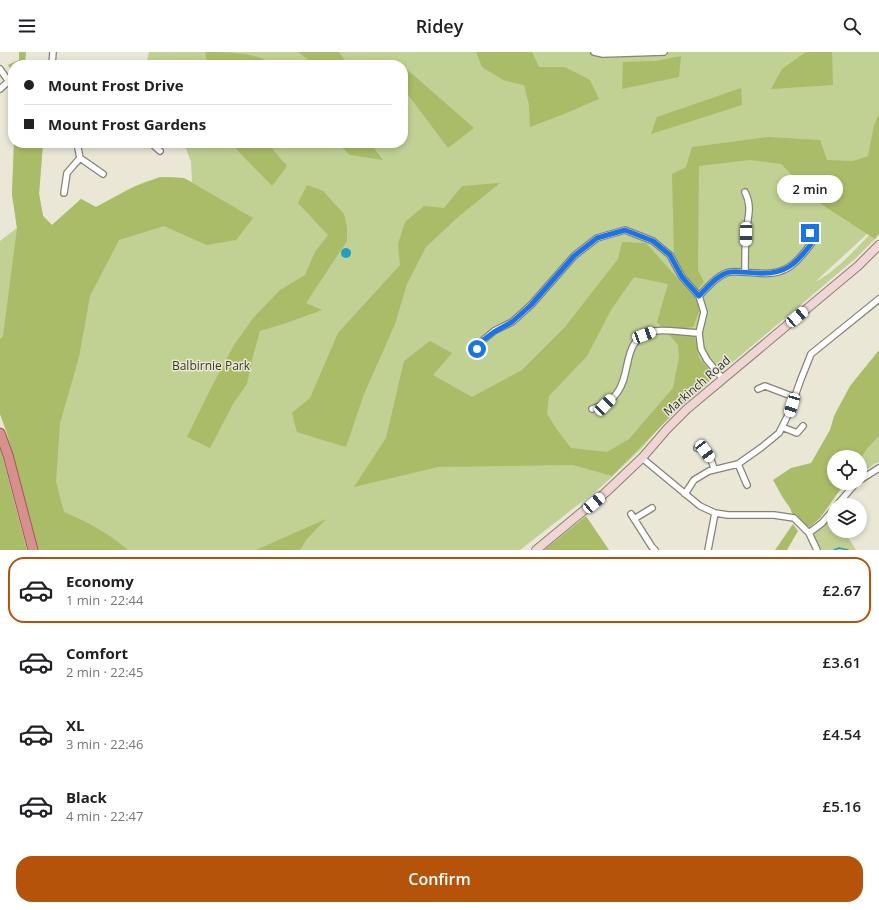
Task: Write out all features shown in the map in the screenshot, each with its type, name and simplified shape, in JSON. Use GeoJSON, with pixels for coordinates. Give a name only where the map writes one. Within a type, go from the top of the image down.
{"type":"FeatureCollection","features":[{"type":"Feature","properties":{"kind":"highway"},"geometry":{"type":"LineString","coordinates":[[0,433],[8,455],[33,550]]}},
{"type":"Feature","properties":{"kind":"main road","name":"Markinch Road"},"geometry":{"type":"LineString","coordinates":[[536,550],[605,493],[642,458],[678,417],[858,266],[879,245]]}},
{"type":"Feature","properties":{"kind":"street"},"geometry":{"type":"LineString","coordinates":[[594,52],[603,54],[664,52]]}},
{"type":"Feature","properties":{"kind":"street"},"geometry":{"type":"LineString","coordinates":[[0,70],[8,79]]}},
{"type":"Feature","properties":{"kind":"street"},"geometry":{"type":"LineString","coordinates":[[78,148],[80,158],[103,174]]}},
{"type":"Feature","properties":{"kind":"street"},"geometry":{"type":"LineString","coordinates":[[157,148],[160,151]]}},
{"type":"Feature","properties":{"kind":"street"},"geometry":{"type":"LineString","coordinates":[[64,193],[67,173],[80,158]]}},
{"type":"Feature","properties":{"kind":"street"},"geometry":{"type":"LineString","coordinates":[[745,192],[749,200],[749,215],[746,234],[745,272]]}},
{"type":"Feature","properties":{"kind":"street"},"geometry":{"type":"LineString","coordinates":[[477,349],[482,341],[512,322],[531,305],[574,256],[597,238],[625,230],[653,241],[670,255],[682,277],[699,296],[704,312],[699,333],[701,349],[709,363],[723,379]]}},
{"type":"Feature","properties":{"kind":"street"},"geometry":{"type":"LineString","coordinates":[[699,296],[718,278],[729,272],[768,274],[779,272],[792,266],[811,244],[810,233]]}},
{"type":"Feature","properties":{"kind":"street"},"geometry":{"type":"LineString","coordinates":[[685,494],[694,480],[709,471],[738,464],[779,433],[789,413],[811,354],[879,299]]}},
{"type":"Feature","properties":{"kind":"street"},"geometry":{"type":"LineString","coordinates":[[592,409],[605,405],[618,393],[624,379],[628,357],[634,344],[644,335],[656,331],[699,333]]}},
{"type":"Feature","properties":{"kind":"street"},"geometry":{"type":"LineString","coordinates":[[758,389],[765,386],[794,397]]}},
{"type":"Feature","properties":{"kind":"street"},"geometry":{"type":"LineString","coordinates":[[782,426],[798,434],[803,426]]}},
{"type":"Feature","properties":{"kind":"street"},"geometry":{"type":"LineString","coordinates":[[697,448],[705,451],[711,459],[714,470]]}},
{"type":"Feature","properties":{"kind":"street"},"geometry":{"type":"LineString","coordinates":[[642,458],[700,506],[715,513],[728,515],[774,515],[794,518],[809,533],[817,550]]}},
{"type":"Feature","properties":{"kind":"street"},"geometry":{"type":"LineString","coordinates":[[738,464],[747,485]]}},
{"type":"Feature","properties":{"kind":"street"},"geometry":{"type":"LineString","coordinates":[[867,476],[879,468]]}},
{"type":"Feature","properties":{"kind":"street"},"geometry":{"type":"LineString","coordinates":[[843,498],[850,490]]}},
{"type":"Feature","properties":{"kind":"street"},"geometry":{"type":"LineString","coordinates":[[652,508],[632,516],[655,550]]}},
{"type":"Feature","properties":{"kind":"street"},"geometry":{"type":"LineString","coordinates":[[708,550],[715,513]]}},
{"type":"Feature","properties":{"kind":"street"},"geometry":{"type":"LineString","coordinates":[[809,533],[827,517]]}},
{"type":"Feature","properties":{"kind":"green space"},"geometry":{"type":"Polygon","coordinates":[[[19,52],[26,52],[25,60],[19,60],[19,52]]]}},
{"type":"Feature","properties":{"kind":"green space","name":"Balbirnie Park"},"geometry":{"type":"Polygon","coordinates":[[[149,52],[879,52],[879,223],[815,282],[823,278],[837,267],[869,235],[875,239],[856,258],[727,367],[721,368],[672,413],[640,450],[602,486],[520,550],[45,550],[0,414],[0,241],[17,228],[12,194],[14,148],[43,148],[39,194],[43,216],[52,225],[81,199],[96,207],[130,188],[155,179],[167,177],[180,178],[192,182],[191,162],[186,148],[408,148],[408,60],[147,60],[149,52]]]}},
{"type":"Feature","properties":{"kind":"green space"},"geometry":{"type":"Polygon","coordinates":[[[205,52],[250,55],[264,60],[207,60],[205,52]]]}},
{"type":"Feature","properties":{"kind":"green space"},"geometry":{"type":"Polygon","coordinates":[[[298,52],[339,52],[345,60],[308,60],[298,52]]]}},
{"type":"Feature","properties":{"kind":"green space"},"geometry":{"type":"Polygon","coordinates":[[[476,52],[532,52],[539,67],[565,67],[590,80],[599,99],[530,127],[529,105],[524,85],[503,80],[482,67],[476,52]]]}},
{"type":"Feature","properties":{"kind":"green space"},"geometry":{"type":"Polygon","coordinates":[[[806,52],[832,52],[833,85],[771,89],[782,69],[806,52]]]}},
{"type":"Feature","properties":{"kind":"green space"},"geometry":{"type":"Polygon","coordinates":[[[681,56],[679,77],[622,89],[623,62],[656,61],[681,56]]]}},
{"type":"Feature","properties":{"kind":"green space"},"geometry":{"type":"Polygon","coordinates":[[[408,70],[474,128],[448,148],[408,95],[408,70]]]}},
{"type":"Feature","properties":{"kind":"green space"},"geometry":{"type":"Polygon","coordinates":[[[741,88],[742,105],[651,134],[657,117],[741,88]]]}},
{"type":"Feature","properties":{"kind":"green space"},"geometry":{"type":"Polygon","coordinates":[[[879,114],[879,234],[875,239],[821,204],[781,164],[750,160],[699,166],[698,270],[704,282],[698,289],[685,274],[674,257],[672,174],[686,167],[692,147],[768,137],[820,140],[827,160],[853,161],[868,156],[874,125],[879,114]]]}},
{"type":"Feature","properties":{"kind":"green space"},"geometry":{"type":"Polygon","coordinates":[[[14,148],[43,148],[39,194],[43,216],[52,225],[81,199],[96,207],[134,187],[160,177],[184,178],[253,218],[236,240],[207,245],[164,226],[119,240],[90,296],[79,357],[60,423],[56,482],[64,512],[98,528],[128,550],[38,550],[6,429],[0,414],[0,339],[3,336],[17,228],[12,194],[14,148]]]}},
{"type":"Feature","properties":{"kind":"green space"},"geometry":{"type":"Polygon","coordinates":[[[236,148],[271,148],[287,166],[272,186],[236,148]]]}},
{"type":"Feature","properties":{"kind":"green space"},"geometry":{"type":"Polygon","coordinates":[[[342,148],[374,148],[383,160],[350,155],[342,148]]]}},
{"type":"Feature","properties":{"kind":"green space"},"geometry":{"type":"Polygon","coordinates":[[[500,183],[458,217],[426,247],[407,284],[395,324],[364,394],[346,447],[297,432],[292,413],[310,398],[338,333],[400,265],[398,244],[405,222],[424,206],[444,208],[462,186],[500,183]]]}},
{"type":"Feature","properties":{"kind":"green space"},"geometry":{"type":"Polygon","coordinates":[[[307,185],[323,191],[344,214],[347,227],[347,241],[306,303],[322,310],[260,331],[247,384],[233,404],[210,448],[187,437],[234,345],[254,317],[280,290],[305,275],[315,252],[328,235],[298,203],[307,185]]]}},
{"type":"Feature","properties":{"kind":"green space"},"geometry":{"type":"Polygon","coordinates":[[[622,242],[646,243],[695,298],[700,309],[693,327],[665,331],[657,322],[668,284],[634,277],[611,310],[587,356],[549,396],[547,414],[558,431],[571,448],[607,452],[629,439],[673,388],[679,357],[678,345],[666,331],[694,333],[699,358],[711,372],[712,377],[707,384],[674,413],[612,476],[573,465],[438,467],[354,487],[386,438],[404,361],[430,341],[452,353],[433,375],[472,397],[522,370],[565,327],[618,259],[622,242]]]}},
{"type":"Feature","properties":{"kind":"green space"},"geometry":{"type":"Polygon","coordinates":[[[879,350],[879,436],[866,450],[827,450],[827,490],[840,490],[834,498],[827,498],[827,508],[820,518],[810,527],[801,524],[794,518],[790,508],[773,480],[791,468],[811,463],[830,430],[834,416],[850,386],[879,350]]]}},
{"type":"Feature","properties":{"kind":"green space"},"geometry":{"type":"Polygon","coordinates":[[[879,436],[879,462],[867,470],[866,450],[879,436]]]}},
{"type":"Feature","properties":{"kind":"green space"},"geometry":{"type":"Polygon","coordinates":[[[0,447],[27,550],[0,550],[0,447]]]}},
{"type":"Feature","properties":{"kind":"green space"},"geometry":{"type":"Polygon","coordinates":[[[586,516],[609,550],[544,550],[586,516]]]}},
{"type":"Feature","properties":{"kind":"green space"},"geometry":{"type":"Polygon","coordinates":[[[326,519],[306,540],[300,550],[256,550],[326,519]]]}},
{"type":"Feature","properties":{"kind":"green space"},"geometry":{"type":"Polygon","coordinates":[[[827,521],[827,538],[848,538],[856,550],[819,550],[812,534],[827,521]]]}},
{"type":"Feature","properties":{"kind":"green space"},"geometry":{"type":"Polygon","coordinates":[[[793,524],[798,531],[787,550],[775,550],[793,524]]]}},
{"type":"Feature","properties":{"kind":"water"},"geometry":{"type":"Polygon","coordinates":[[[344,248],[348,248],[351,253],[348,258],[344,258],[341,255],[341,251],[344,248]]]}},
{"type":"Feature","properties":{"kind":"waterway"},"geometry":{"type":"LineString","coordinates":[[834,550],[839,548],[848,550]]}},
{"type":"Feature","properties":{"kind":"route"},"geometry":{"type":"LineString","coordinates":[[477,349],[482,341],[512,322],[531,305],[574,256],[597,238],[625,230],[653,241],[670,255],[682,277],[699,296],[718,278],[729,272],[768,274],[779,272],[792,266],[811,244],[810,233]]}}]}
